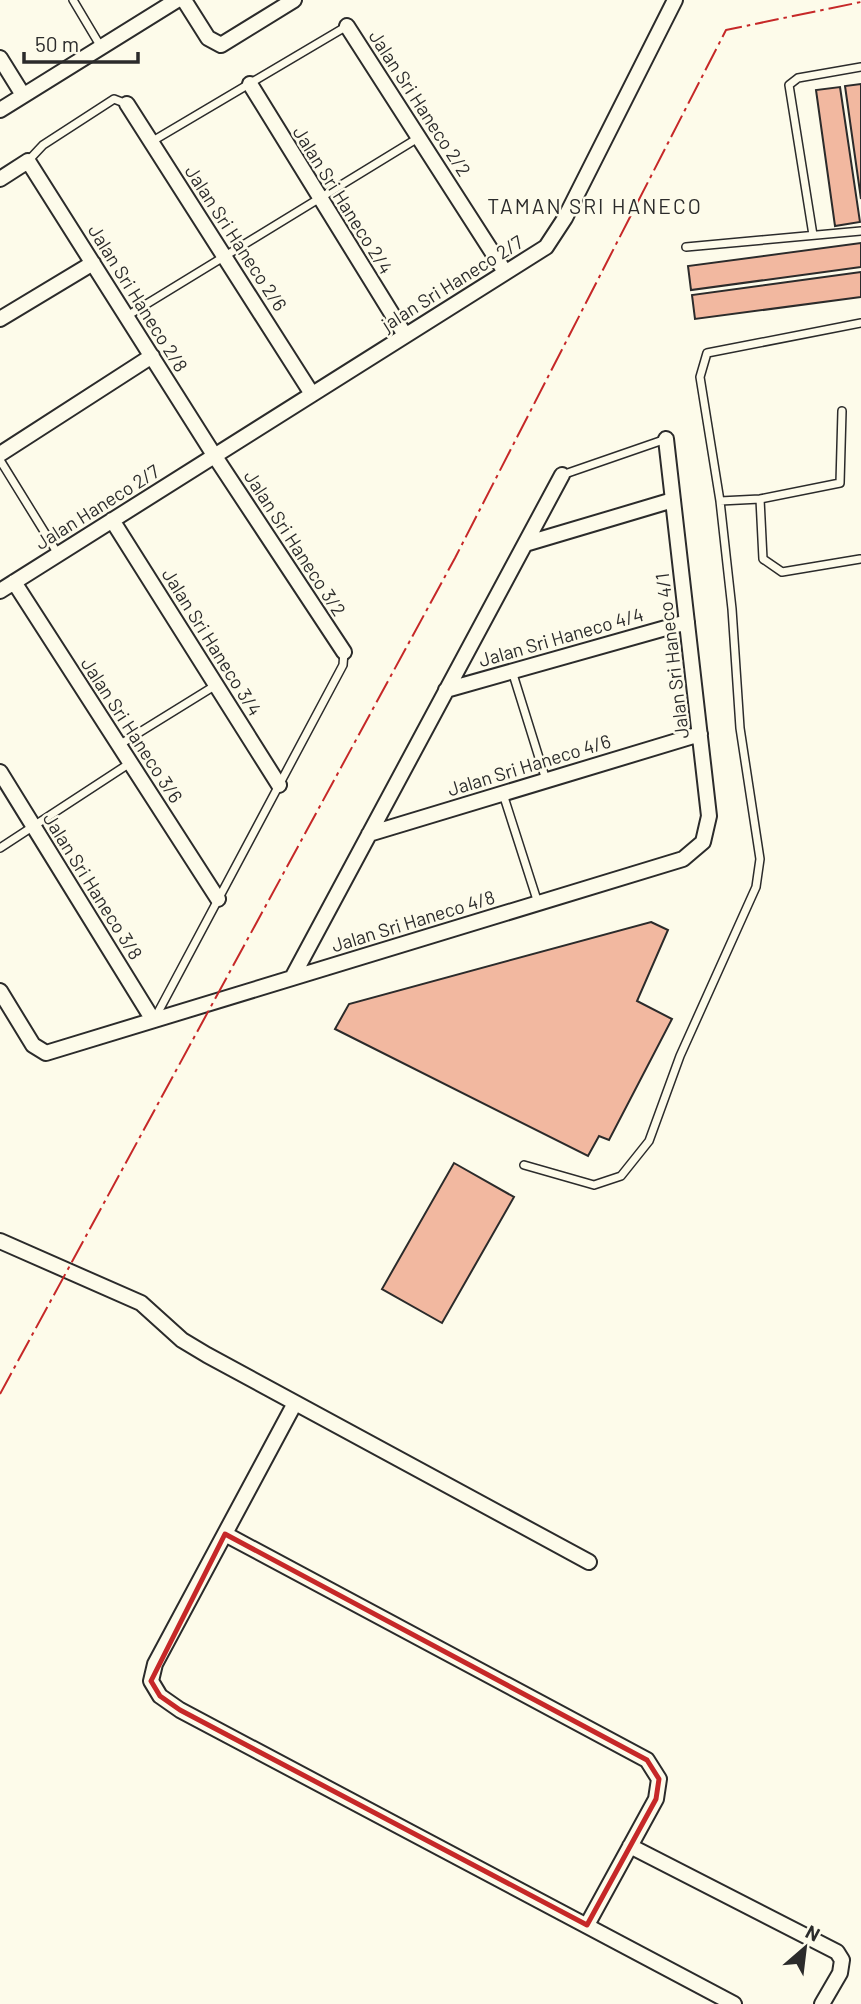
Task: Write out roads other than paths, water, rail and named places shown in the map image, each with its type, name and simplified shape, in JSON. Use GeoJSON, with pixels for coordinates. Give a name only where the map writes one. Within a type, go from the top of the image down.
{"type":"FeatureCollection","features":[{"type":"Feature","properties":{"kind":"street"},"geometry":{"type":"LineString","coordinates":[[0,110],[177,0]]}},
{"type":"Feature","properties":{"kind":"street"},"geometry":{"type":"LineString","coordinates":[[184,0],[208,38],[221,44],[291,1]]}},
{"type":"Feature","properties":{"kind":"street","name":"jalan Sri Haneco 2/7"},"geometry":{"type":"LineString","coordinates":[[215,456],[545,247],[565,218],[675,0]]}},
{"type":"Feature","properties":{"kind":"street","name":"Jalan Sri Haneco 2/2"},"geometry":{"type":"LineString","coordinates":[[347,26],[505,272]]}},
{"type":"Feature","properties":{"kind":"street"},"geometry":{"type":"LineString","coordinates":[[0,58],[23,95]]}},
{"type":"Feature","properties":{"kind":"street","name":"Jalan Sri Haneco 2/4"},"geometry":{"type":"LineString","coordinates":[[250,84],[405,335]]}},
{"type":"Feature","properties":{"kind":"street","name":"Jalan Sri Haneco 2/6"},"geometry":{"type":"LineString","coordinates":[[127,104],[312,394]]}},
{"type":"Feature","properties":{"kind":"street"},"geometry":{"type":"LineString","coordinates":[[0,179],[28,161]]}},
{"type":"Feature","properties":{"kind":"street","name":"Jalan Sri Haneco 2/8"},"geometry":{"type":"LineString","coordinates":[[28,161],[215,456]]}},
{"type":"Feature","properties":{"kind":"street"},"geometry":{"type":"LineString","coordinates":[[0,319],[93,263]]}},
{"type":"Feature","properties":{"kind":"street"},"geometry":{"type":"LineString","coordinates":[[0,454],[152,356]]}},
{"type":"Feature","properties":{"kind":"street","name":"Jalan Sri Haneco 4/1"},"geometry":{"type":"LineString","coordinates":[[666,439],[709,816],[703,842],[683,859]]}},
{"type":"Feature","properties":{"kind":"street","name":"Jalan Haneco 2/7"},"geometry":{"type":"LineString","coordinates":[[0,591],[215,456]]}},
{"type":"Feature","properties":{"kind":"street","name":"Jalan Sri Haneco 3/2"},"geometry":{"type":"LineString","coordinates":[[215,456],[344,652]]}},
{"type":"Feature","properties":{"kind":"street"},"geometry":{"type":"LineString","coordinates":[[292,978],[562,475]]}},
{"type":"Feature","properties":{"kind":"street"},"geometry":{"type":"LineString","coordinates":[[525,544],[673,500]]}},
{"type":"Feature","properties":{"kind":"street","name":"Jalan Sri Haneco 3/4"},"geometry":{"type":"LineString","coordinates":[[112,520],[278,785]]}},
{"type":"Feature","properties":{"kind":"street","name":"Jalan Sri Haneco 3/6"},"geometry":{"type":"LineString","coordinates":[[14,582],[218,899]]}},
{"type":"Feature","properties":{"kind":"street","name":"Jalan Sri Haneco 4/4"},"geometry":{"type":"LineString","coordinates":[[446,690],[687,622]]}},
{"type":"Feature","properties":{"kind":"street","name":"Jalan Sri Haneco 4/6"},"geometry":{"type":"LineString","coordinates":[[369,834],[700,734]]}},
{"type":"Feature","properties":{"kind":"street","name":"Jalan Sri Haneco 3/8"},"geometry":{"type":"LineString","coordinates":[[0,772],[153,1020]]}},
{"type":"Feature","properties":{"kind":"street","name":"Jalan Sri Haneco 4/8"},"geometry":{"type":"LineString","coordinates":[[0,991],[33,1045],[46,1053],[683,859]]}},
{"type":"Feature","properties":{"kind":"street"},"geometry":{"type":"LineString","coordinates":[[0,1241],[141,1303],[182,1340],[589,1562]]}},
{"type":"Feature","properties":{"kind":"street"},"geometry":{"type":"LineString","coordinates":[[295,1403],[155,1664],[151,1681],[160,1696],[180,1710],[734,2004]]}},
{"type":"Feature","properties":{"kind":"street"},"geometry":{"type":"LineString","coordinates":[[225,1534],[647,1760],[659,1779],[656,1799],[587,1925]]}},
{"type":"Feature","properties":{"kind":"street"},"geometry":{"type":"LineString","coordinates":[[630,1846],[837,1952],[842,1960],[840,1973],[822,2004]]}},
{"type":"Feature","properties":{"kind":"lane"},"geometry":{"type":"LineString","coordinates":[[73,0],[101,47]]}},
{"type":"Feature","properties":{"kind":"lane"},"geometry":{"type":"LineString","coordinates":[[151,142],[347,26]]}},
{"type":"Feature","properties":{"kind":"lane"},"geometry":{"type":"LineString","coordinates":[[813,235],[789,85],[798,78],[861,67]]}},
{"type":"Feature","properties":{"kind":"lane"},"geometry":{"type":"LineString","coordinates":[[28,161],[43,145],[114,99],[127,104]]}},
{"type":"Feature","properties":{"kind":"lane"},"geometry":{"type":"LineString","coordinates":[[127,316],[419,137]]}},
{"type":"Feature","properties":{"kind":"lane"},"geometry":{"type":"LineString","coordinates":[[686,247],[861,231]]}},
{"type":"Feature","properties":{"kind":"lane"},"geometry":{"type":"LineString","coordinates":[[524,1165],[594,1185],[621,1176],[649,1141],[680,1056],[756,887],[761,859],[740,728],[732,610],[720,501],[700,377],[707,353],[861,323]]}},
{"type":"Feature","properties":{"kind":"lane"},"geometry":{"type":"LineString","coordinates":[[720,501],[760,499],[839,483],[842,411]]}},
{"type":"Feature","properties":{"kind":"lane"},"geometry":{"type":"LineString","coordinates":[[562,475],[666,439]]}},
{"type":"Feature","properties":{"kind":"lane"},"geometry":{"type":"LineString","coordinates":[[0,460],[58,554]]}},
{"type":"Feature","properties":{"kind":"lane"},"geometry":{"type":"LineString","coordinates":[[760,499],[763,559],[782,572],[860,559]]}},
{"type":"Feature","properties":{"kind":"lane"},"geometry":{"type":"LineString","coordinates":[[153,1020],[343,665],[344,652]]}},
{"type":"Feature","properties":{"kind":"lane"},"geometry":{"type":"LineString","coordinates":[[512,671],[546,780]]}},
{"type":"Feature","properties":{"kind":"lane"},"geometry":{"type":"LineString","coordinates":[[119,746],[216,685]]}},
{"type":"Feature","properties":{"kind":"lane"},"geometry":{"type":"LineString","coordinates":[[0,848],[130,763]]}},
{"type":"Feature","properties":{"kind":"lane"},"geometry":{"type":"LineString","coordinates":[[503,794],[538,903]]}},
{"type":"Feature","properties":{"kind":"district","name":"TAMAN SRI HANECO"},"geometry":{"type":"Point","coordinates":[595,207]}}]}
